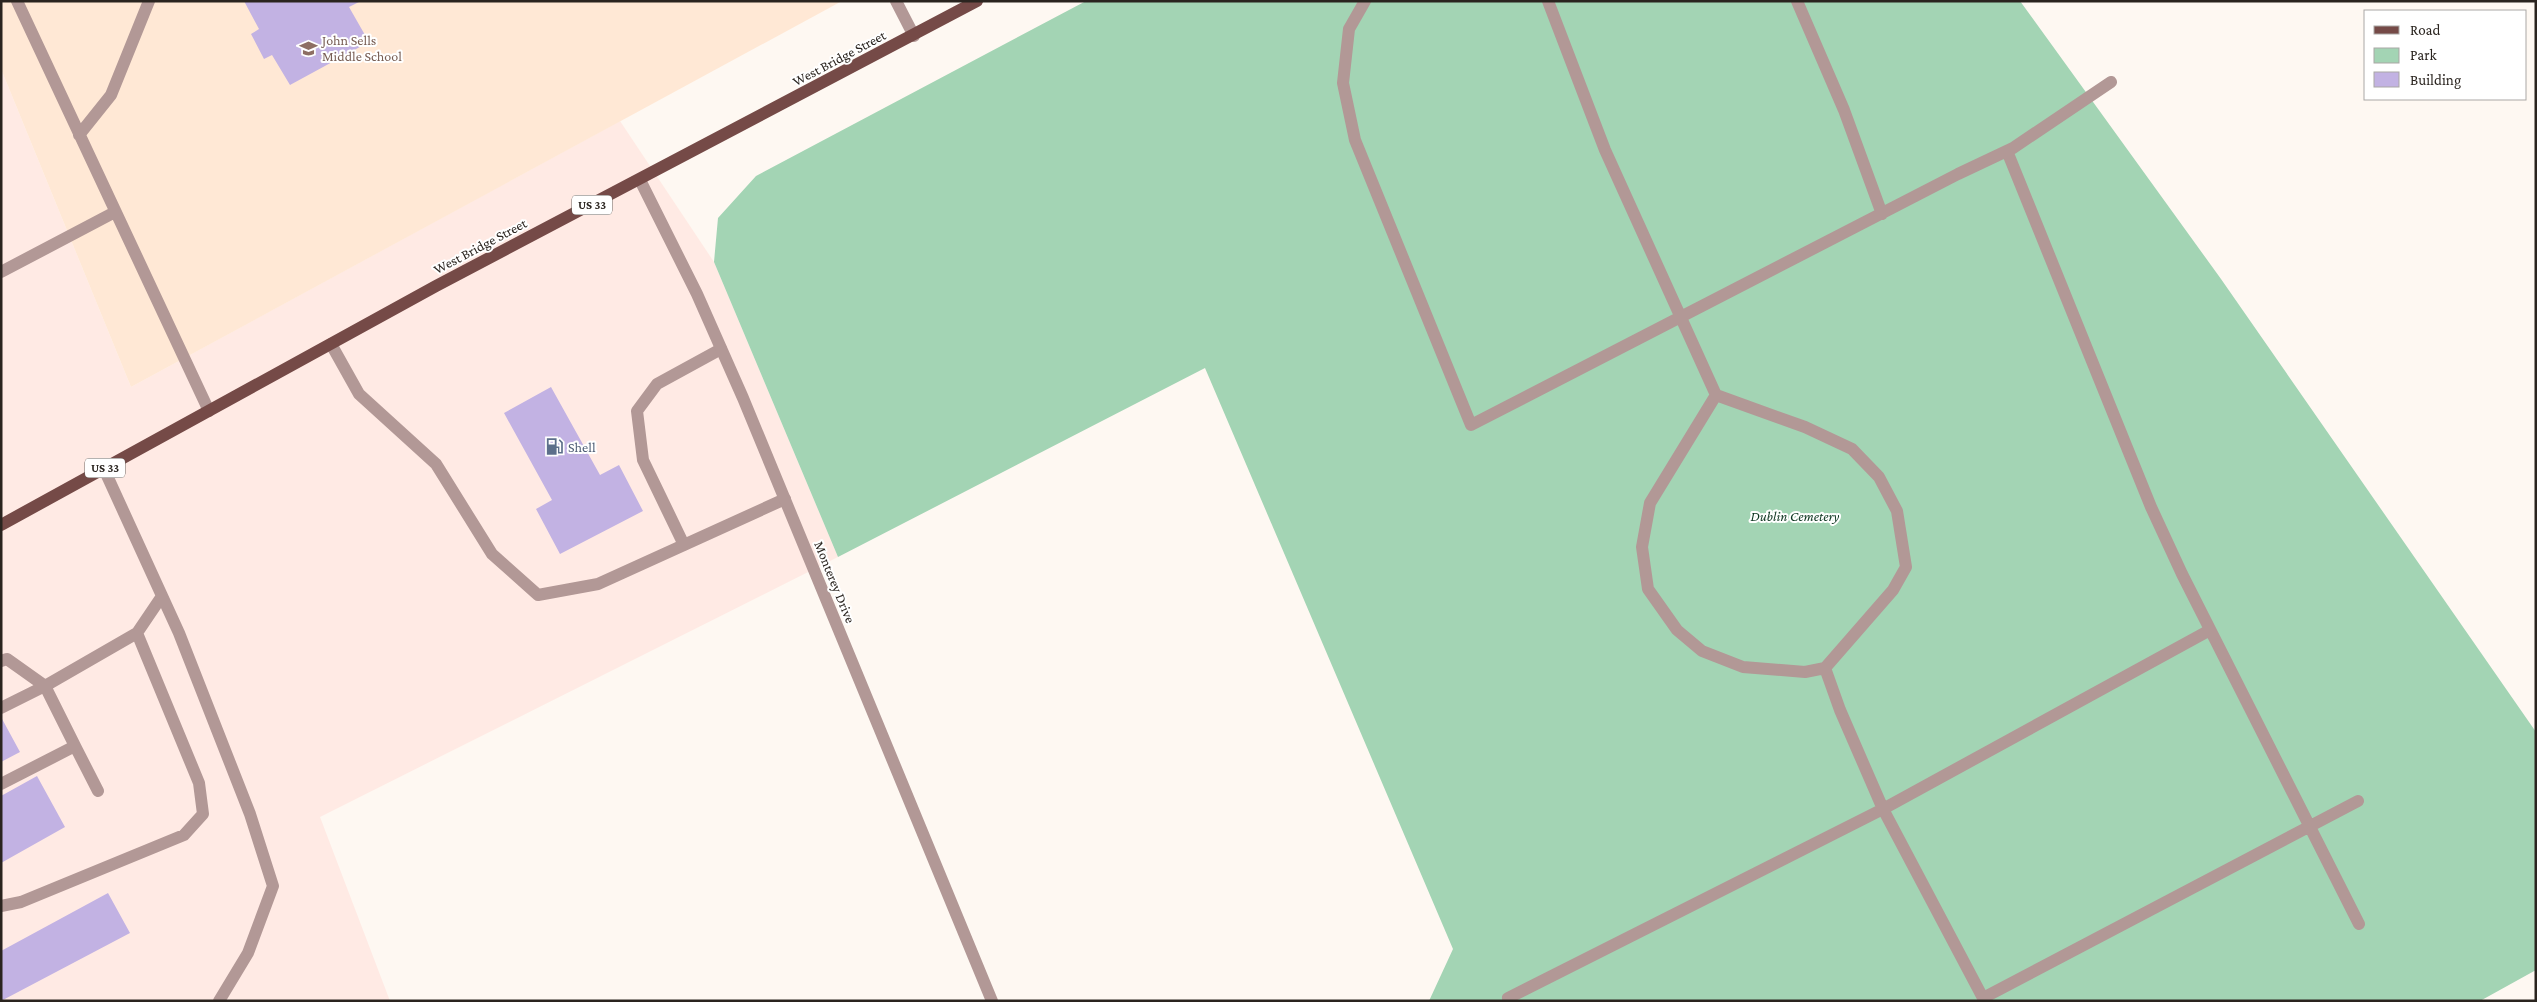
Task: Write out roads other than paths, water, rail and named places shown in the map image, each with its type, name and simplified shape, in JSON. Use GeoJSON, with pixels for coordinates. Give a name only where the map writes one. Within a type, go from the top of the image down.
{"type":"FeatureCollection","features":[{"type":"Feature","properties":{"kind":"main road","name":"West Bridge Street"},"geometry":{"type":"LineString","coordinates":[[1,525],[331,344],[977,1]]}},
{"type":"Feature","properties":{"kind":"street"},"geometry":{"type":"LineString","coordinates":[[17,1],[209,411]]}},
{"type":"Feature","properties":{"kind":"street"},"geometry":{"type":"LineString","coordinates":[[79,135],[111,95],[150,1]]}},
{"type":"Feature","properties":{"kind":"street"},"geometry":{"type":"LineString","coordinates":[[896,1],[914,36]]}},
{"type":"Feature","properties":{"kind":"street"},"geometry":{"type":"LineString","coordinates":[[1365,1],[1349,29],[1343,83],[1356,140],[1471,425],[2008,151],[2111,82]]}},
{"type":"Feature","properties":{"kind":"street"},"geometry":{"type":"LineString","coordinates":[[1548,1],[1605,150],[1716,395],[1805,426],[1852,449],[1879,478],[1897,511],[1906,567],[1893,590],[1825,668],[1805,672],[1743,667],[1702,651],[1677,630],[1648,589],[1642,547],[1650,503],[1716,395]]}},
{"type":"Feature","properties":{"kind":"street"},"geometry":{"type":"LineString","coordinates":[[1797,1],[1844,110],[1882,214]]}},
{"type":"Feature","properties":{"kind":"street"},"geometry":{"type":"LineString","coordinates":[[2008,151],[2151,507],[2210,630],[2359,924]]}},
{"type":"Feature","properties":{"kind":"street","name":"Monterey Drive"},"geometry":{"type":"LineString","coordinates":[[640,180],[721,349],[785,499],[992,1001]]}},
{"type":"Feature","properties":{"kind":"street"},"geometry":{"type":"LineString","coordinates":[[1,272],[115,212]]}},
{"type":"Feature","properties":{"kind":"street"},"geometry":{"type":"LineString","coordinates":[[331,344],[359,394],[436,464],[492,554],[538,595],[598,584],[785,499]]}},
{"type":"Feature","properties":{"kind":"street"},"geometry":{"type":"LineString","coordinates":[[684,544],[643,460],[637,411],[657,384],[721,349]]}},
{"type":"Feature","properties":{"kind":"street"},"geometry":{"type":"LineString","coordinates":[[104,469],[179,633],[250,814],[274,886],[248,953],[219,1001]]}},
{"type":"Feature","properties":{"kind":"street"},"geometry":{"type":"LineString","coordinates":[[1,708],[45,686],[137,633],[162,596]]}},
{"type":"Feature","properties":{"kind":"street"},"geometry":{"type":"LineString","coordinates":[[1509,1001],[1508,998],[1882,809],[2210,630]]}},
{"type":"Feature","properties":{"kind":"street"},"geometry":{"type":"LineString","coordinates":[[1,906],[21,902],[184,835],[203,814],[198,783],[137,633]]}},
{"type":"Feature","properties":{"kind":"street"},"geometry":{"type":"LineString","coordinates":[[1,662],[7,659],[45,686],[98,791]]}},
{"type":"Feature","properties":{"kind":"street"},"geometry":{"type":"LineString","coordinates":[[1825,668],[1840,710],[1882,809],[1981,999],[2358,801]]}},
{"type":"Feature","properties":{"kind":"street"},"geometry":{"type":"LineString","coordinates":[[1,784],[75,746]]}},
{"type":"Feature","properties":{"kind":"place","name":"John Sells Middle School"},"geometry":{"type":"Point","coordinates":[308,48]}},
{"type":"Feature","properties":{"kind":"place","name":"Shell"},"geometry":{"type":"Point","coordinates":[554,447]}},
{"type":"Feature","properties":{"kind":"park label","name":"Dublin Cemetery"},"geometry":{"type":"Point","coordinates":[1795,516]}}]}
